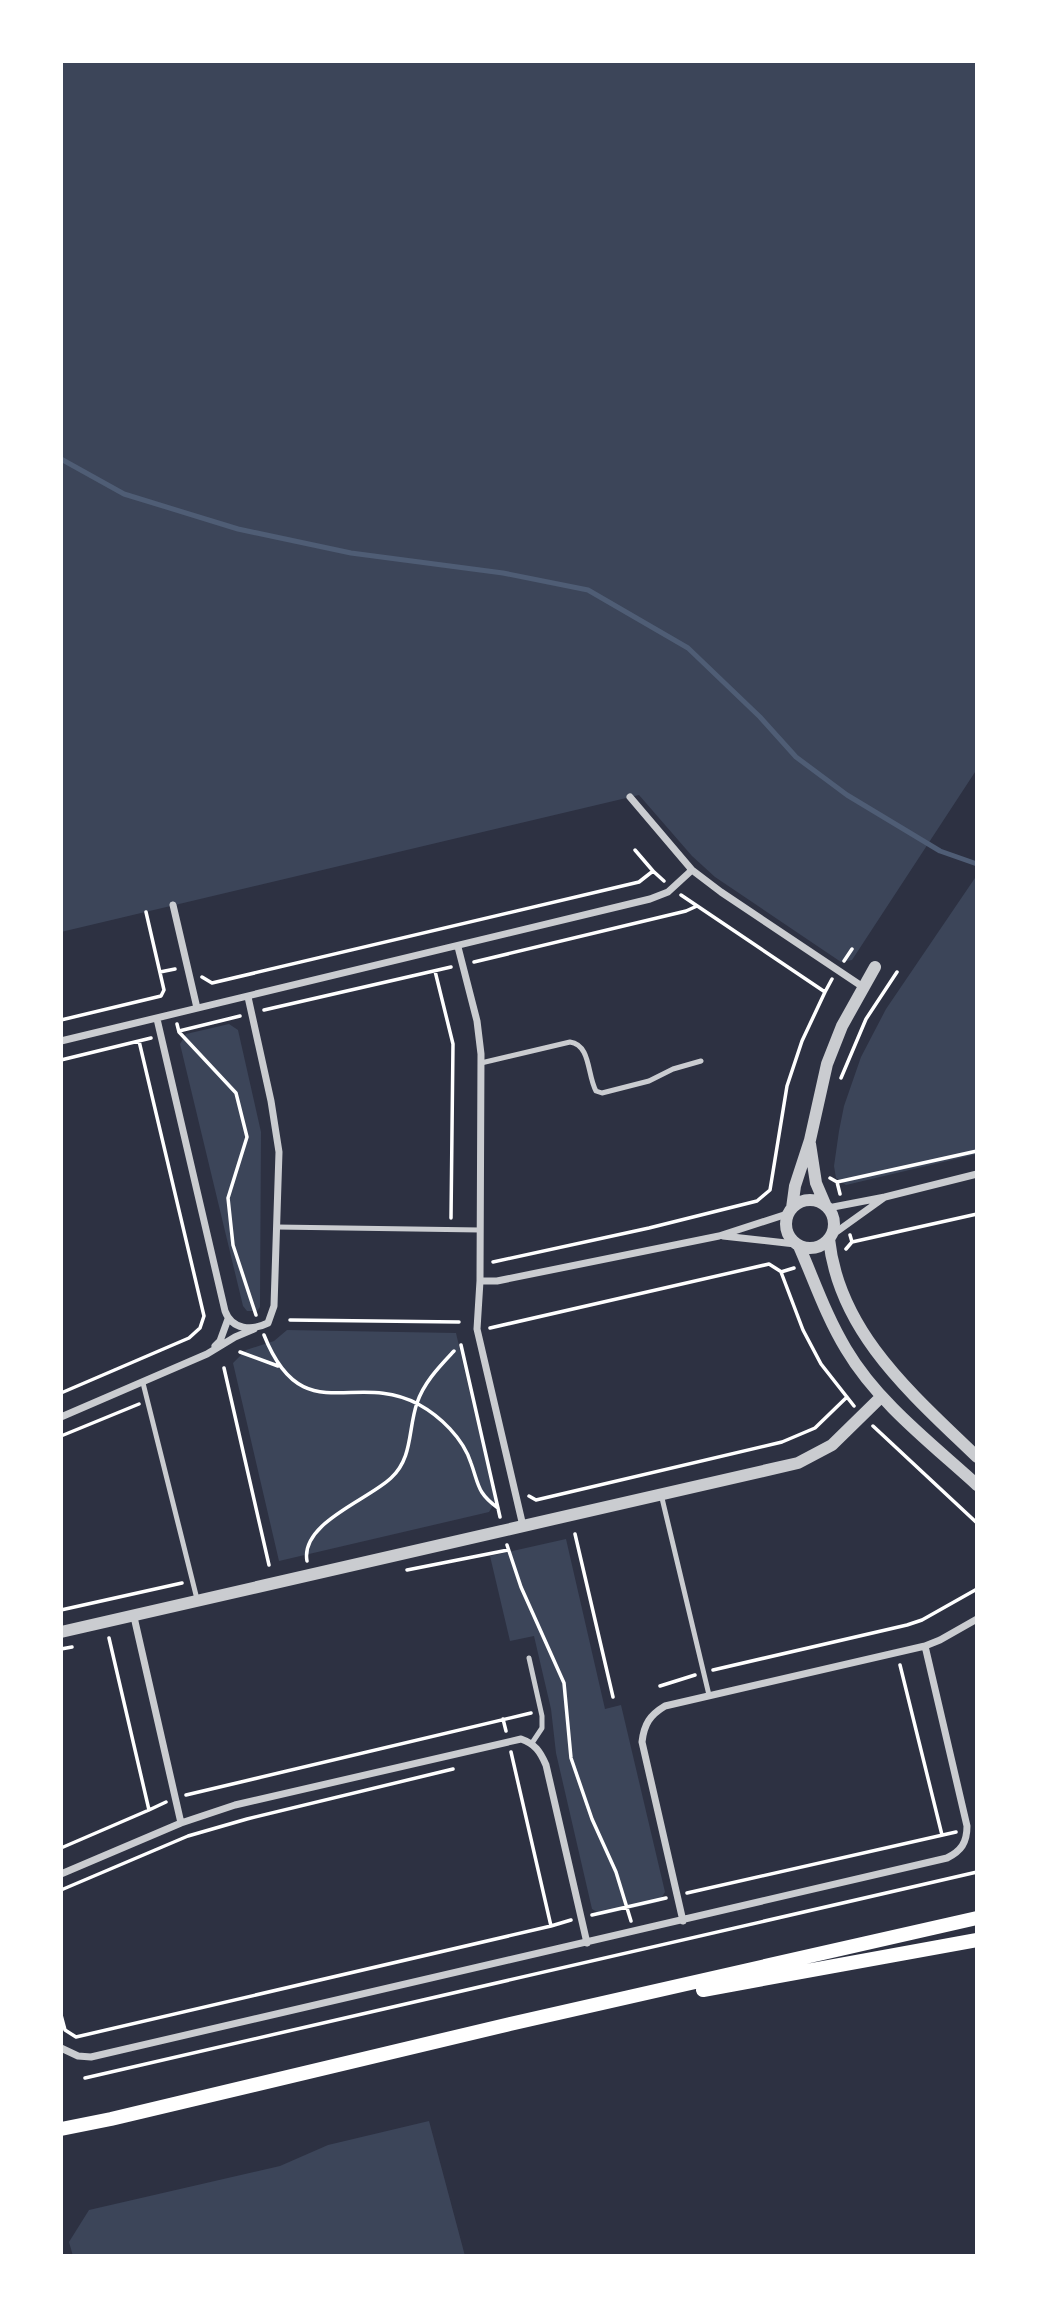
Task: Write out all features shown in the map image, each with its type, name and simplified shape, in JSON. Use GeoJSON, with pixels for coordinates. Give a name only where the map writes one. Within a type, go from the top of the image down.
{"type":"FeatureCollection","features":[{"type":"Feature","properties":{"kind":"main road"},"geometry":{"type":"LineString","coordinates":[[61,2129],[977,1917]]}},
{"type":"Feature","properties":{"kind":"main road"},"geometry":{"type":"LineString","coordinates":[[510,2024],[977,1940]]}},
{"type":"Feature","properties":{"kind":"street"},"geometry":{"type":"LineString","coordinates":[[629,797],[692,870],[863,988]]}},
{"type":"Feature","properties":{"kind":"street"},"geometry":{"type":"LineString","coordinates":[[61,1041],[650,899],[672,888],[692,870]]}},
{"type":"Feature","properties":{"kind":"street"},"geometry":{"type":"LineString","coordinates":[[173,905],[197,1009]]}},
{"type":"Feature","properties":{"kind":"street"},"geometry":{"type":"LineString","coordinates":[[458,947],[477,1021],[481,1063],[480,1281],[477,1329],[523,1525]]}},
{"type":"Feature","properties":{"kind":"street"},"geometry":{"type":"LineString","coordinates":[[875,967],[842,1026],[827,1064],[786,1230],[797,1245],[829,1318],[847,1351],[881,1397],[977,1485]]}},
{"type":"Feature","properties":{"kind":"street"},"geometry":{"type":"LineString","coordinates":[[61,1417],[207,1354],[268,1322],[274,1306],[279,1152],[271,1101],[248,997]]}},
{"type":"Feature","properties":{"kind":"street"},"geometry":{"type":"LineString","coordinates":[[157,1019],[228,1319],[220,1340],[207,1354]]}},
{"type":"Feature","properties":{"kind":"street"},"geometry":{"type":"LineString","coordinates":[[810,1140],[816,1183],[834,1221],[830,1237],[831,1256],[838,1282],[861,1332],[898,1381],[977,1457]]}},
{"type":"Feature","properties":{"kind":"street"},"geometry":{"type":"LineString","coordinates":[[480,1281],[719,1236],[790,1211],[797,1203],[811,1199],[826,1206],[885,1197],[977,1174]]}},
{"type":"Feature","properties":{"kind":"street"},"geometry":{"type":"LineString","coordinates":[[719,1236],[815,1248],[885,1197]]}},
{"type":"Feature","properties":{"kind":"street"},"geometry":{"type":"LineString","coordinates":[[228,1319],[241,1326],[259,1327]]}},
{"type":"Feature","properties":{"kind":"street"},"geometry":{"type":"LineString","coordinates":[[61,1632],[798,1463],[832,1446],[881,1397]]}},
{"type":"Feature","properties":{"kind":"street"},"geometry":{"type":"LineString","coordinates":[[134,1617],[181,1823]]}},
{"type":"Feature","properties":{"kind":"street"},"geometry":{"type":"LineString","coordinates":[[682,1922],[642,1742],[643,1730],[648,1720],[665,1706],[925,1646],[977,1619]]}},
{"type":"Feature","properties":{"kind":"street"},"geometry":{"type":"LineString","coordinates":[[61,2048],[78,2056],[91,2057],[682,1922],[947,1858],[958,1853],[964,1845],[967,1830],[925,1646]]}},
{"type":"Feature","properties":{"kind":"street"},"geometry":{"type":"LineString","coordinates":[[61,1874],[181,1823],[235,1805],[521,1739],[532,1743],[546,1765],[587,1943]]}},
{"type":"Feature","properties":{"kind":"lane"},"geometry":{"type":"LineString","coordinates":[[481,1063],[570,1042],[578,1043],[583,1048],[592,1084],[596,1091],[602,1093],[649,1081],[673,1069],[701,1060]]}},
{"type":"Feature","properties":{"kind":"lane"},"geometry":{"type":"LineString","coordinates":[[277,1227],[480,1230]]}},
{"type":"Feature","properties":{"kind":"lane"},"geometry":{"type":"LineString","coordinates":[[143,1383],[197,1602]]}},
{"type":"Feature","properties":{"kind":"lane"},"geometry":{"type":"LineString","coordinates":[[661,1494],[709,1695]]}},
{"type":"Feature","properties":{"kind":"lane"},"geometry":{"type":"LineString","coordinates":[[528,1658],[542,1727],[532,1743]]}},
{"type":"Feature","properties":{"kind":"path"},"geometry":{"type":"LineString","coordinates":[[635,850],[672,888],[825,992]]}},
{"type":"Feature","properties":{"kind":"path"},"geometry":{"type":"LineString","coordinates":[[200,975],[212,983],[639,882],[653,871]]}},
{"type":"Feature","properties":{"kind":"path"},"geometry":{"type":"LineString","coordinates":[[61,1060],[697,906]]}},
{"type":"Feature","properties":{"kind":"path"},"geometry":{"type":"LineString","coordinates":[[61,1020],[161,996],[164,990],[146,912]]}},
{"type":"Feature","properties":{"kind":"path"},"geometry":{"type":"LineString","coordinates":[[489,1281],[490,1263],[757,1201],[770,1190],[787,1086],[802,1041],[825,992],[852,949]]}},
{"type":"Feature","properties":{"kind":"path"},"geometry":{"type":"LineString","coordinates":[[435,971],[453,1044],[451,1229]]}},
{"type":"Feature","properties":{"kind":"path"},"geometry":{"type":"LineString","coordinates":[[839,1082],[866,1019],[897,972]]}},
{"type":"Feature","properties":{"kind":"path"},"geometry":{"type":"LineString","coordinates":[[175,1014],[179,1031],[236,1093],[247,1137],[228,1198],[233,1245],[259,1327],[280,1367]]}},
{"type":"Feature","properties":{"kind":"path"},"geometry":{"type":"LineString","coordinates":[[61,1393],[189,1338],[200,1328],[204,1316],[139,1041]]}},
{"type":"Feature","properties":{"kind":"path"},"geometry":{"type":"LineString","coordinates":[[837,1182],[977,1151]]}},
{"type":"Feature","properties":{"kind":"path"},"geometry":{"type":"LineString","coordinates":[[852,1242],[977,1214]]}},
{"type":"Feature","properties":{"kind":"path"},"geometry":{"type":"LineString","coordinates":[[490,1328],[769,1264],[781,1272]]}},
{"type":"Feature","properties":{"kind":"path"},"geometry":{"type":"LineString","coordinates":[[480,1341],[491,1339],[490,1317]]}},
{"type":"Feature","properties":{"kind":"path"},"geometry":{"type":"LineString","coordinates":[[290,1320],[459,1322]]}},
{"type":"Feature","properties":{"kind":"path"},"geometry":{"type":"LineString","coordinates":[[461,1345],[508,1550],[521,1587],[564,1683],[571,1758],[592,1819],[616,1872],[634,1933],[634,1951]]}},
{"type":"Feature","properties":{"kind":"path"},"geometry":{"type":"LineString","coordinates":[[310,1576],[306,1556],[319,1527],[389,1480],[399,1470],[406,1458],[417,1404],[433,1373],[454,1351]]}},
{"type":"Feature","properties":{"kind":"path"},"geometry":{"type":"LineString","coordinates":[[240,1352],[280,1367],[301,1385],[319,1392],[389,1392],[417,1404],[441,1419],[459,1441],[471,1463],[479,1490],[485,1499],[498,1508]]}},
{"type":"Feature","properties":{"kind":"path"},"geometry":{"type":"LineString","coordinates":[[224,1368],[269,1565]]}},
{"type":"Feature","properties":{"kind":"path"},"geometry":{"type":"LineString","coordinates":[[516,1498],[526,1494],[536,1500],[782,1442],[815,1428],[847,1398]]}},
{"type":"Feature","properties":{"kind":"path"},"geometry":{"type":"LineString","coordinates":[[61,1436],[131,1406],[148,1402]]}},
{"type":"Feature","properties":{"kind":"path"},"geometry":{"type":"LineString","coordinates":[[575,1534],[613,1697]]}},
{"type":"Feature","properties":{"kind":"path"},"geometry":{"type":"LineString","coordinates":[[401,1572],[508,1550]]}},
{"type":"Feature","properties":{"kind":"path"},"geometry":{"type":"LineString","coordinates":[[61,1610],[176,1583],[192,1583]]}},
{"type":"Feature","properties":{"kind":"path"},"geometry":{"type":"LineString","coordinates":[[660,1686],[703,1672],[907,1625],[922,1620],[977,1589]]}},
{"type":"Feature","properties":{"kind":"path"},"geometry":{"type":"LineString","coordinates":[[61,1848],[149,1810],[109,1638],[137,1632]]}},
{"type":"Feature","properties":{"kind":"path"},"geometry":{"type":"LineString","coordinates":[[61,1649],[73,1647]]}},
{"type":"Feature","properties":{"kind":"path"},"geometry":{"type":"LineString","coordinates":[[928,1658],[900,1665],[942,1835]]}},
{"type":"Feature","properties":{"kind":"path"},"geometry":{"type":"LineString","coordinates":[[186,1794],[540,1711]]}},
{"type":"Feature","properties":{"kind":"path"},"geometry":{"type":"LineString","coordinates":[[503,1719],[551,1926]]}},
{"type":"Feature","properties":{"kind":"path"},"geometry":{"type":"LineString","coordinates":[[61,1890],[188,1836],[247,1819],[459,1768]]}},
{"type":"Feature","properties":{"kind":"path"},"geometry":{"type":"LineString","coordinates":[[61,2015],[65,2030],[76,2037],[967,1830]]}},
{"type":"Feature","properties":{"kind":"path"},"geometry":{"type":"LineString","coordinates":[[85,2078],[977,1872]]}},
{"type":"Feature","properties":{"kind":"shaded area"},"geometry":{"type":"Polygon","coordinates":[[[61,61],[977,61],[977,769],[852,960],[841,962],[715,877],[692,856],[639,795],[61,932],[61,61]]]}},
{"type":"Feature","properties":{"kind":"shaded area"},"geometry":{"type":"Polygon","coordinates":[[[977,875],[977,1154],[846,1185],[836,1178],[834,1166],[844,1106],[861,1057],[886,1009],[977,875]]]}},
{"type":"Feature","properties":{"kind":"shaded area"},"geometry":{"type":"Polygon","coordinates":[[[229,1024],[238,1030],[261,1132],[260,1307],[257,1311],[247,1311],[243,1306],[180,1044],[186,1034],[229,1024]]]}},
{"type":"Feature","properties":{"kind":"shaded area"},"geometry":{"type":"Polygon","coordinates":[[[287,1330],[456,1333],[495,1502],[489,1512],[279,1561],[233,1363],[246,1350],[274,1341],[287,1330]]]}},
{"type":"Feature","properties":{"kind":"shaded area"},"geometry":{"type":"Polygon","coordinates":[[[566,1539],[605,1709],[621,1705],[665,1892],[659,1902],[602,1915],[592,1909],[556,1753],[551,1709],[534,1636],[510,1641],[490,1556],[566,1539]]]}},
{"type":"Feature","properties":{"kind":"shaded area"},"geometry":{"type":"Polygon","coordinates":[[[429,2121],[465,2256],[73,2256],[69,2242],[89,2210],[280,2166],[328,2145],[429,2121]]]}},
{"type":"Feature","properties":{"kind":"waterway"},"geometry":{"type":"LineString","coordinates":[[61,459],[124,494],[238,529],[351,553],[503,573],[588,590],[688,648],[760,717],[796,757],[847,795],[940,851],[977,864]]}}]}
